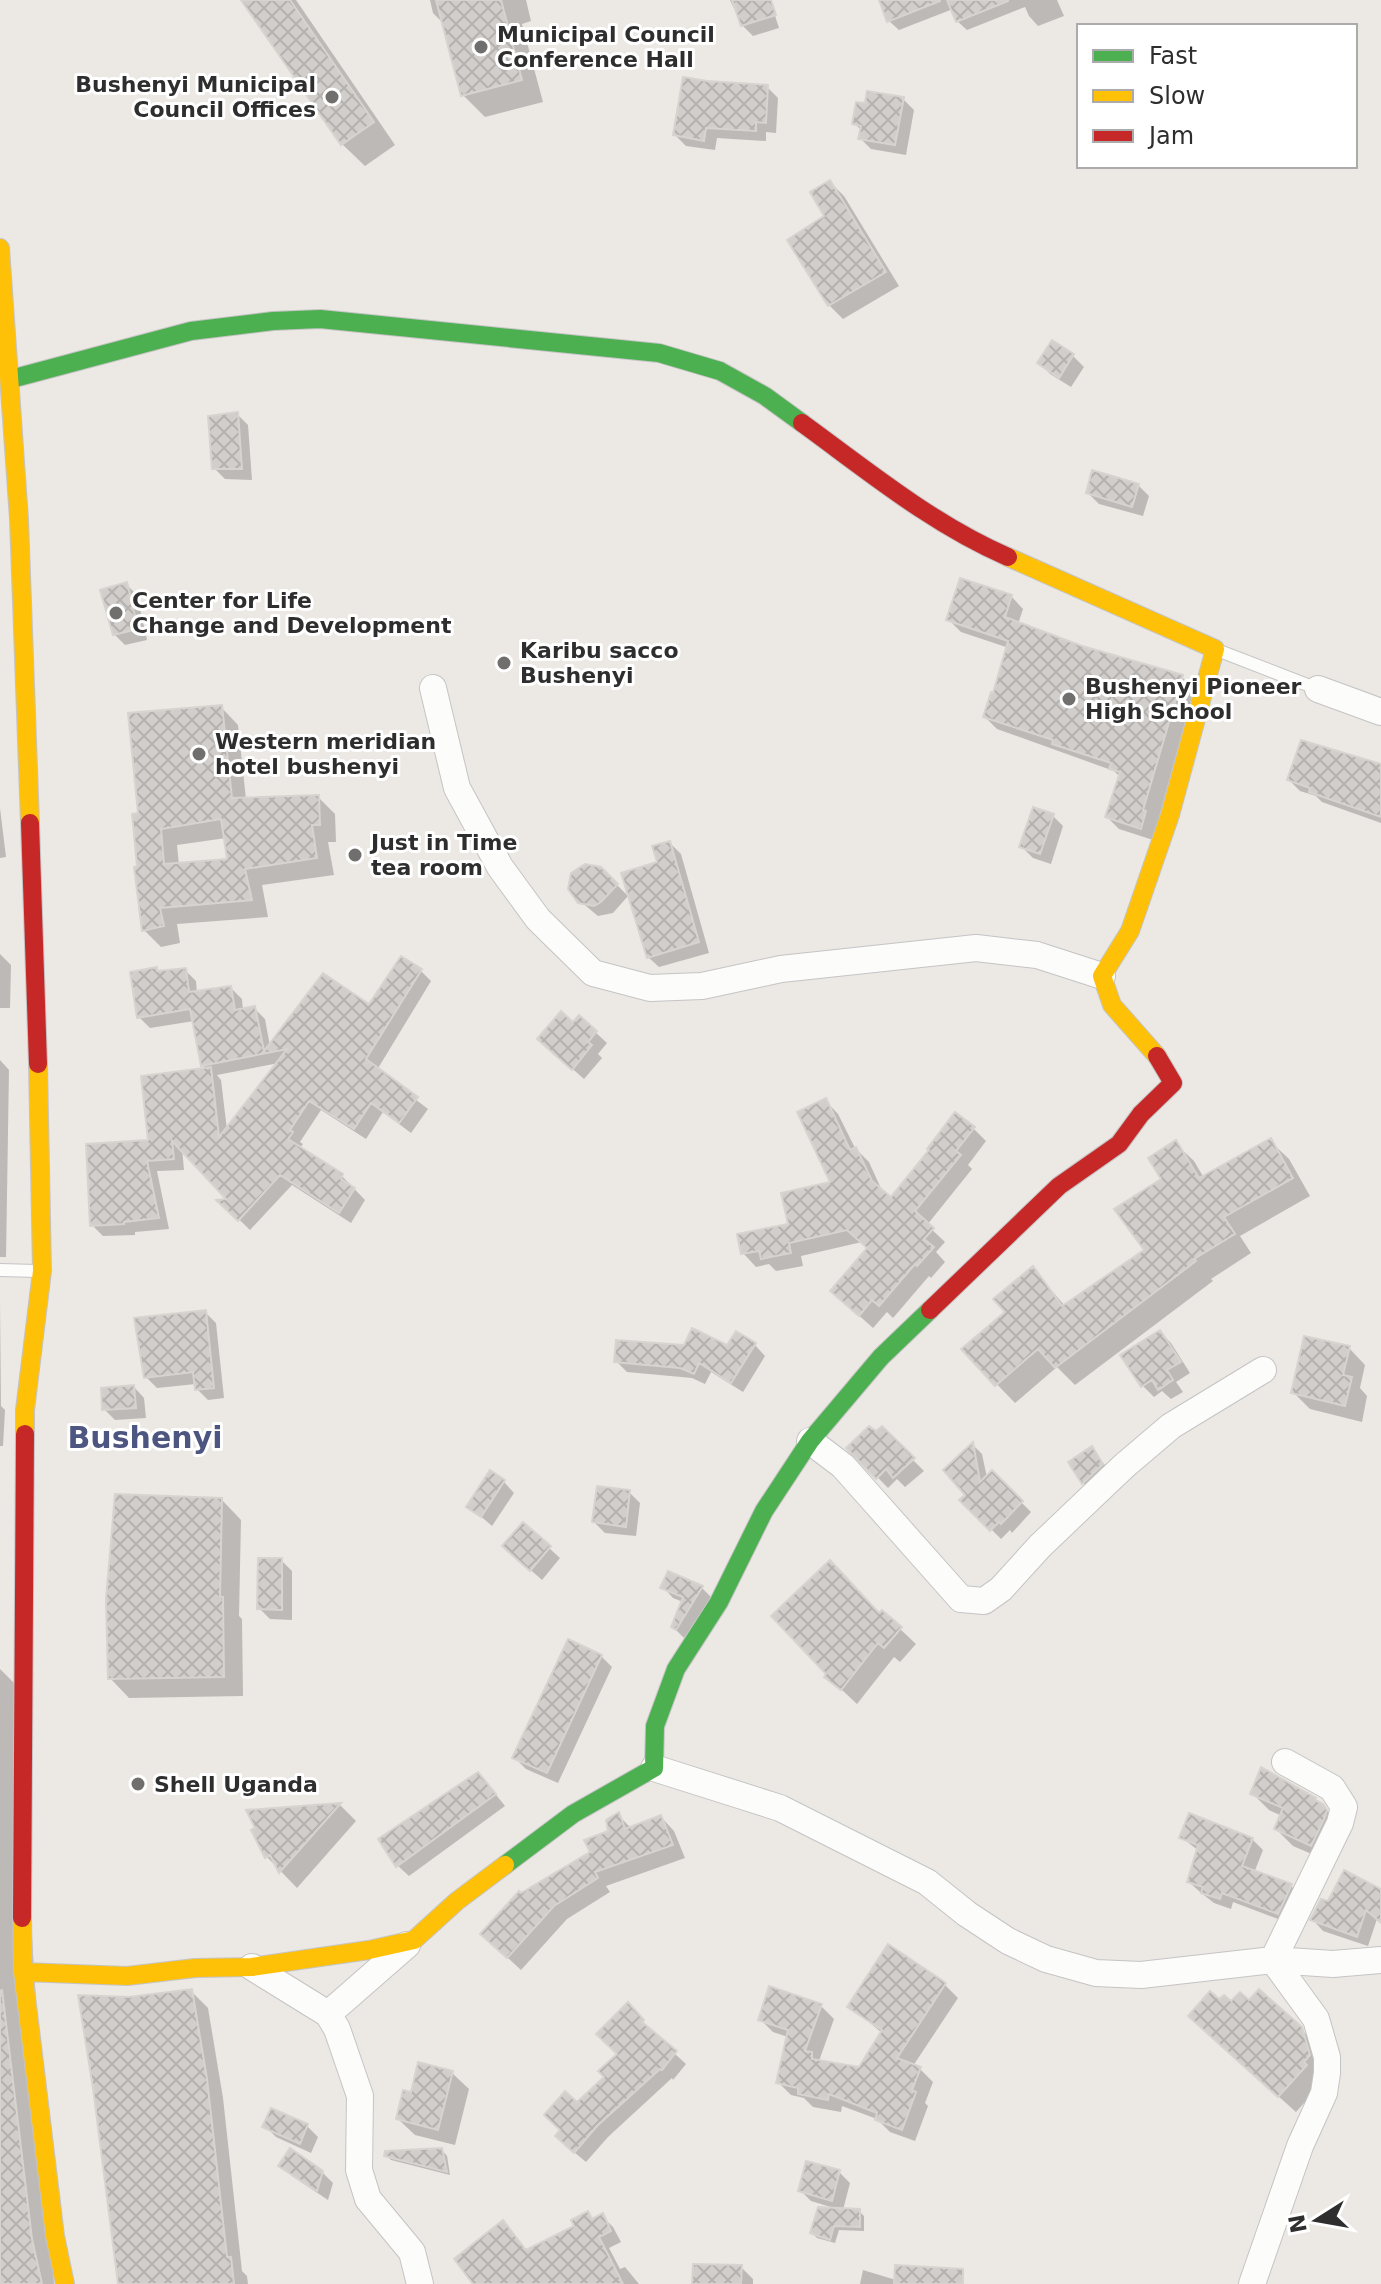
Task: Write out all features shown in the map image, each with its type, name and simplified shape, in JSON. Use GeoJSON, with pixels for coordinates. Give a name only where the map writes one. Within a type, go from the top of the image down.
{"type":"FeatureCollection","features":[{"type":"Feature","properties":{"kind":"street"},"geometry":{"type":"LineString","coordinates":[[0,248],[11,379],[10,519],[37,1010],[42,1271],[25,1410],[12,1632],[23,1972],[49,2192],[65,2284]]}},
{"type":"Feature","properties":{"kind":"street"},"geometry":{"type":"LineString","coordinates":[[11,379],[191,331],[304,319],[659,353],[720,371],[765,396],[925,512],[983,546],[1215,649],[1170,815],[1130,931],[1102,976]]}},
{"type":"Feature","properties":{"kind":"street"},"geometry":{"type":"LineString","coordinates":[[433,688],[457,788],[500,867],[538,919],[593,973],[650,988],[702,986],[781,969],[976,948],[1037,955],[1102,976]]}},
{"type":"Feature","properties":{"kind":"street"},"geometry":{"type":"LineString","coordinates":[[1318,689],[1381,712]]}},
{"type":"Feature","properties":{"kind":"street"},"geometry":{"type":"LineString","coordinates":[[654,1768],[655,1726],[676,1669],[719,1602],[764,1511],[810,1441],[904,1334],[1059,1186],[1119,1144],[1141,1114],[1173,1083],[1158,1057],[1112,1005],[1102,976]]}},
{"type":"Feature","properties":{"kind":"street"},"geometry":{"type":"LineString","coordinates":[[810,1441],[843,1466],[961,1599],[984,1601],[1001,1589],[1040,1546],[1124,1466],[1171,1426],[1263,1370]]}},
{"type":"Feature","properties":{"kind":"street"},"geometry":{"type":"LineString","coordinates":[[1273,1960],[1340,1823],[1344,1807],[1332,1788],[1285,1762]]}},
{"type":"Feature","properties":{"kind":"street"},"geometry":{"type":"LineString","coordinates":[[328,2014],[457,1901],[573,1814],[654,1768],[780,1808],[927,1882],[1008,1941],[1046,1959],[1096,1973],[1141,1975],[1273,1960],[1333,1964],[1381,1960]]}},
{"type":"Feature","properties":{"kind":"street"},"geometry":{"type":"LineString","coordinates":[[23,1972],[127,1976],[195,1968],[252,1967],[369,1950],[414,1940]]}},
{"type":"Feature","properties":{"kind":"street"},"geometry":{"type":"LineString","coordinates":[[1252,2284],[1300,2146],[1324,2093],[1327,2073],[1327,2057],[1316,2019],[1273,1960]]}},
{"type":"Feature","properties":{"kind":"street"},"geometry":{"type":"LineString","coordinates":[[252,1967],[328,2014],[337,2029],[360,2096],[359,2170],[368,2199],[412,2252],[420,2284]]}},
{"type":"Feature","properties":{"kind":"lane"},"geometry":{"type":"LineString","coordinates":[[1215,649],[1318,689]]}},
{"type":"Feature","properties":{"kind":"lane"},"geometry":{"type":"LineString","coordinates":[[0,1270],[42,1271]]}},
{"type":"Feature","properties":{"kind":"building","name":"Bushenyi Municipal Council Offices"},"geometry":{"type":"Polygon","coordinates":[[[241,0],[290,0],[374,122],[341,145],[241,0]]]}},
{"type":"Feature","properties":{"kind":"building","name":"Municipal Council Conference Hall"},"geometry":{"type":"Polygon","coordinates":[[[436,0],[501,0],[522,80],[461,96],[436,0]]]}},
{"type":"Feature","properties":{"kind":"building"},"geometry":{"type":"Polygon","coordinates":[[[732,0],[771,0],[776,15],[741,26],[732,0]]]}},
{"type":"Feature","properties":{"kind":"building"},"geometry":{"type":"Polygon","coordinates":[[[879,0],[940,0],[940,1],[887,22],[879,0]]]}},
{"type":"Feature","properties":{"kind":"building"},"geometry":{"type":"Polygon","coordinates":[[[947,0],[1008,0],[1008,1],[956,22],[947,0]]]}},
{"type":"Feature","properties":{"kind":"building"},"geometry":{"type":"Polygon","coordinates":[[[683,77],[768,85],[766,123],[756,122],[756,131],[706,128],[704,141],[673,135],[683,77]]]}},
{"type":"Feature","properties":{"kind":"building"},"geometry":{"type":"Polygon","coordinates":[[[867,91],[904,97],[895,145],[858,139],[861,126],[852,124],[856,102],[865,103],[867,91]]]}},
{"type":"Feature","properties":{"kind":"building"},"geometry":{"type":"Polygon","coordinates":[[[830,180],[886,272],[828,306],[787,240],[824,216],[810,192],[830,180]]]}},
{"type":"Feature","properties":{"kind":"building"},"geometry":{"type":"Polygon","coordinates":[[[1052,340],[1074,354],[1059,378],[1037,363],[1052,340]]]}},
{"type":"Feature","properties":{"kind":"building"},"geometry":{"type":"Polygon","coordinates":[[[238,412],[242,469],[212,469],[208,416],[238,412]]]}},
{"type":"Feature","properties":{"kind":"building"},"geometry":{"type":"Polygon","coordinates":[[[1092,470],[1139,484],[1132,507],[1086,493],[1092,470]]]}},
{"type":"Feature","properties":{"kind":"building"},"geometry":{"type":"Polygon","coordinates":[[[960,578],[1012,595],[1005,617],[1082,646],[1183,675],[1143,810],[1146,811],[1141,829],[1105,817],[1120,772],[1109,769],[1111,763],[983,717],[1008,641],[946,620],[960,578]]]}},
{"type":"Feature","properties":{"kind":"building"},"geometry":{"type":"Polygon","coordinates":[[[127,582],[138,629],[113,635],[100,590],[127,582]]]}},
{"type":"Feature","properties":{"kind":"building"},"geometry":{"type":"Polygon","coordinates":[[[222,705],[232,798],[319,795],[320,825],[312,825],[317,858],[245,869],[252,900],[160,908],[164,926],[142,931],[134,867],[137,866],[132,814],[138,813],[128,713],[222,705]],[[221,819],[161,829],[164,864],[227,859],[221,819]]]}},
{"type":"Feature","properties":{"kind":"building"},"geometry":{"type":"Polygon","coordinates":[[[1301,740],[1381,764],[1381,817],[1309,792],[1310,788],[1287,780],[1301,740]]]}},
{"type":"Feature","properties":{"kind":"building"},"geometry":{"type":"Polygon","coordinates":[[[1033,807],[1054,814],[1040,854],[1019,847],[1033,807]]]}},
{"type":"Feature","properties":{"kind":"building"},"geometry":{"type":"Polygon","coordinates":[[[670,841],[699,942],[647,958],[621,873],[657,862],[652,846],[670,841]]]}},
{"type":"Feature","properties":{"kind":"building"},"geometry":{"type":"Polygon","coordinates":[[[585,864],[601,867],[618,884],[594,906],[578,903],[568,889],[571,873],[585,864]]]}},
{"type":"Feature","properties":{"kind":"building"},"geometry":{"type":"Polygon","coordinates":[[[401,956],[422,969],[366,1059],[418,1097],[399,1123],[371,1103],[354,1129],[309,1101],[290,1130],[293,1132],[288,1139],[343,1174],[341,1179],[355,1188],[339,1213],[280,1175],[238,1221],[216,1200],[226,1199],[172,1141],[174,1159],[147,1161],[159,1218],[90,1226],[86,1144],[148,1140],[141,1076],[211,1067],[219,1137],[287,1049],[201,1066],[190,1009],[137,1018],[130,972],[157,967],[157,971],[186,968],[189,992],[231,986],[235,1010],[255,1006],[264,1051],[323,973],[369,1004],[401,956]]]}},
{"type":"Feature","properties":{"kind":"building"},"geometry":{"type":"Polygon","coordinates":[[[561,1011],[573,1022],[579,1015],[597,1031],[588,1042],[592,1045],[572,1070],[537,1039],[561,1011]]]}},
{"type":"Feature","properties":{"kind":"building"},"geometry":{"type":"Polygon","coordinates":[[[826,1098],[850,1150],[856,1147],[872,1181],[891,1197],[955,1112],[975,1127],[956,1151],[961,1155],[915,1211],[934,1228],[924,1239],[934,1247],[879,1306],[872,1300],[859,1316],[830,1291],[867,1248],[847,1230],[789,1243],[791,1253],[761,1259],[759,1251],[741,1254],[737,1234],[788,1224],[781,1193],[830,1182],[797,1112],[826,1098]]]}},
{"type":"Feature","properties":{"kind":"building"},"geometry":{"type":"Polygon","coordinates":[[[1271,1138],[1293,1178],[1224,1217],[1235,1234],[1194,1259],[1196,1261],[1055,1368],[1038,1349],[995,1386],[961,1349],[1005,1312],[993,1299],[1033,1266],[1062,1306],[1144,1250],[1114,1209],[1161,1179],[1148,1158],[1176,1140],[1199,1178],[1271,1138]]]}},
{"type":"Feature","properties":{"kind":"building"},"geometry":{"type":"Polygon","coordinates":[[[206,1310],[214,1388],[195,1390],[193,1372],[144,1378],[134,1318],[206,1310]]]}},
{"type":"Feature","properties":{"kind":"building"},"geometry":{"type":"Polygon","coordinates":[[[692,1328],[727,1345],[736,1331],[756,1343],[731,1383],[699,1363],[694,1374],[680,1368],[614,1362],[616,1340],[684,1345],[692,1328]]]}},
{"type":"Feature","properties":{"kind":"building"},"geometry":{"type":"Polygon","coordinates":[[[1160,1330],[1181,1362],[1167,1370],[1173,1380],[1158,1390],[1152,1380],[1141,1387],[1120,1355],[1160,1330]]]}},
{"type":"Feature","properties":{"kind":"building"},"geometry":{"type":"Polygon","coordinates":[[[1304,1336],[1350,1346],[1343,1375],[1352,1377],[1345,1406],[1291,1393],[1304,1336]]]}},
{"type":"Feature","properties":{"kind":"building"},"geometry":{"type":"Polygon","coordinates":[[[134,1385],[136,1408],[102,1410],[101,1388],[134,1385]]]}},
{"type":"Feature","properties":{"kind":"building"},"geometry":{"type":"Polygon","coordinates":[[[869,1426],[876,1431],[882,1426],[915,1458],[893,1478],[886,1469],[876,1479],[846,1448],[869,1426]]]}},
{"type":"Feature","properties":{"kind":"building"},"geometry":{"type":"Polygon","coordinates":[[[973,1442],[980,1482],[992,1470],[1023,1501],[990,1531],[959,1500],[965,1495],[943,1470],[973,1442]]]}},
{"type":"Feature","properties":{"kind":"building"},"geometry":{"type":"Polygon","coordinates":[[[1092,1446],[1103,1464],[1082,1484],[1068,1462],[1092,1446]]]}},
{"type":"Feature","properties":{"kind":"building"},"geometry":{"type":"Polygon","coordinates":[[[490,1470],[505,1480],[481,1517],[466,1507],[490,1470]]]}},
{"type":"Feature","properties":{"kind":"building"},"geometry":{"type":"Polygon","coordinates":[[[597,1486],[630,1490],[626,1527],[592,1522],[597,1486]]]}},
{"type":"Feature","properties":{"kind":"building"},"geometry":{"type":"Polygon","coordinates":[[[115,1494],[222,1498],[220,1597],[223,1597],[224,1677],[108,1679],[106,1599],[115,1494]]]}},
{"type":"Feature","properties":{"kind":"building"},"geometry":{"type":"Polygon","coordinates":[[[523,1522],[551,1546],[530,1571],[502,1546],[523,1522]]]}},
{"type":"Feature","properties":{"kind":"building"},"geometry":{"type":"Polygon","coordinates":[[[258,1558],[282,1558],[282,1610],[257,1609],[258,1558]]]}},
{"type":"Feature","properties":{"kind":"building"},"geometry":{"type":"Polygon","coordinates":[[[830,1560],[879,1613],[882,1610],[902,1627],[884,1648],[878,1643],[841,1690],[824,1677],[826,1674],[771,1616],[830,1560]]]}},
{"type":"Feature","properties":{"kind":"building"},"geometry":{"type":"Polygon","coordinates":[[[668,1571],[703,1586],[676,1630],[671,1627],[683,1597],[660,1588],[668,1571]]]}},
{"type":"Feature","properties":{"kind":"building"},"geometry":{"type":"Polygon","coordinates":[[[568,1639],[602,1655],[547,1773],[512,1758],[568,1639]]]}},
{"type":"Feature","properties":{"kind":"building"},"geometry":{"type":"Polygon","coordinates":[[[1261,1767],[1316,1798],[1327,1810],[1311,1846],[1274,1829],[1283,1808],[1250,1794],[1261,1767]]]}},
{"type":"Feature","properties":{"kind":"building"},"geometry":{"type":"Polygon","coordinates":[[[478,1772],[496,1794],[396,1867],[378,1839],[478,1772]]]}},
{"type":"Feature","properties":{"kind":"building"},"geometry":{"type":"Polygon","coordinates":[[[341,1803],[279,1873],[270,1855],[265,1858],[251,1830],[255,1828],[246,1810],[341,1803]]]}},
{"type":"Feature","properties":{"kind":"building"},"geometry":{"type":"Polygon","coordinates":[[[619,1812],[625,1829],[661,1815],[673,1845],[595,1872],[598,1878],[554,1906],[507,1958],[480,1934],[519,1891],[521,1893],[590,1852],[584,1840],[608,1831],[606,1820],[619,1812]]]}},
{"type":"Feature","properties":{"kind":"building"},"geometry":{"type":"Polygon","coordinates":[[[1189,1813],[1253,1838],[1242,1866],[1292,1884],[1278,1914],[1222,1893],[1220,1899],[1201,1893],[1203,1887],[1187,1882],[1198,1845],[1179,1838],[1189,1813]]]}},
{"type":"Feature","properties":{"kind":"building"},"geometry":{"type":"Polygon","coordinates":[[[1344,1870],[1381,1889],[1381,1923],[1366,1910],[1357,1937],[1310,1920],[1321,1899],[1328,1901],[1344,1870]]]}},
{"type":"Feature","properties":{"kind":"building"},"geometry":{"type":"Polygon","coordinates":[[[888,1944],[946,1983],[897,2058],[921,2067],[912,2090],[916,2092],[902,2130],[875,2120],[877,2113],[829,2094],[828,2100],[798,2094],[798,2088],[776,2083],[788,2030],[758,2020],[769,1986],[822,2004],[805,2051],[812,2052],[812,2059],[859,2067],[882,2030],[847,2007],[888,1944]]]}},
{"type":"Feature","properties":{"kind":"building"},"geometry":{"type":"Polygon","coordinates":[[[192,1989],[207,2079],[227,2257],[231,2257],[234,2284],[118,2284],[78,1995],[129,1997],[192,1989]]]}},
{"type":"Feature","properties":{"kind":"building"},"geometry":{"type":"Polygon","coordinates":[[[1259,1989],[1302,2027],[1310,2055],[1304,2062],[1307,2065],[1278,2097],[1188,2016],[1210,1991],[1219,1999],[1224,1995],[1231,2001],[1240,1992],[1249,2000],[1259,1989]]]}},
{"type":"Feature","properties":{"kind":"building"},"geometry":{"type":"Polygon","coordinates":[[[2,1990],[32,2239],[42,2284],[0,2284],[2,1990]]]}},
{"type":"Feature","properties":{"kind":"building"},"geometry":{"type":"Polygon","coordinates":[[[628,2002],[644,2020],[642,2022],[677,2051],[662,2070],[597,2126],[574,2153],[555,2136],[560,2130],[544,2115],[565,2091],[577,2102],[604,2077],[598,2071],[617,2054],[596,2034],[628,2002]]]}},
{"type":"Feature","properties":{"kind":"building"},"geometry":{"type":"Polygon","coordinates":[[[418,2062],[453,2071],[438,2130],[396,2119],[403,2090],[411,2092],[418,2062]]]}},
{"type":"Feature","properties":{"kind":"building"},"geometry":{"type":"Polygon","coordinates":[[[271,2108],[308,2124],[300,2144],[262,2127],[271,2108]]]}},
{"type":"Feature","properties":{"kind":"building"},"geometry":{"type":"Polygon","coordinates":[[[290,2148],[323,2171],[317,2191],[278,2166],[290,2148]]]}},
{"type":"Feature","properties":{"kind":"building"},"geometry":{"type":"Polygon","coordinates":[[[442,2148],[447,2172],[384,2156],[385,2151],[442,2148]]]}},
{"type":"Feature","properties":{"kind":"building"},"geometry":{"type":"Polygon","coordinates":[[[806,2161],[840,2170],[832,2201],[798,2191],[806,2161]]]}},
{"type":"Feature","properties":{"kind":"building"},"geometry":{"type":"Polygon","coordinates":[[[818,2207],[860,2209],[860,2227],[834,2226],[830,2240],[810,2233],[818,2207]]]}},
{"type":"Feature","properties":{"kind":"building"},"geometry":{"type":"Polygon","coordinates":[[[588,2211],[592,2219],[603,2213],[611,2231],[599,2237],[623,2284],[473,2284],[454,2259],[503,2220],[526,2250],[574,2226],[571,2220],[588,2211]]]}},
{"type":"Feature","properties":{"kind":"building"},"geometry":{"type":"Polygon","coordinates":[[[693,2264],[742,2265],[741,2284],[692,2284],[693,2264]]]}},
{"type":"Feature","properties":{"kind":"building"},"geometry":{"type":"Polygon","coordinates":[[[895,2265],[963,2269],[963,2284],[894,2284],[895,2265]]]}},
{"type":"Feature","properties":{"kind":"traffic: fast"},"geometry":{"type":"LineString","coordinates":[[11,379],[191,331],[320,319],[659,353],[720,371],[765,396],[802,423]]}},
{"type":"Feature","properties":{"kind":"traffic: fast"},"geometry":{"type":"LineString","coordinates":[[505,1865],[573,1814],[654,1768],[655,1726],[676,1669],[719,1602],[764,1511],[810,1441],[881,1357],[930,1310]]}},
{"type":"Feature","properties":{"kind":"traffic: slow"},"geometry":{"type":"LineString","coordinates":[[0,248],[19,519],[30,823]]}},
{"type":"Feature","properties":{"kind":"traffic: slow"},"geometry":{"type":"LineString","coordinates":[[1008,557],[1215,649],[1170,815],[1130,931],[1102,976],[1112,1005],[1157,1056]]}},
{"type":"Feature","properties":{"kind":"traffic: slow"},"geometry":{"type":"LineString","coordinates":[[25,1434],[25,1410],[42,1271],[38,1064]]}},
{"type":"Feature","properties":{"kind":"traffic: slow"},"geometry":{"type":"LineString","coordinates":[[23,1972],[127,1976],[195,1968],[252,1967],[369,1950],[414,1940],[457,1901],[505,1865]]}},
{"type":"Feature","properties":{"kind":"traffic: slow"},"geometry":{"type":"LineString","coordinates":[[22,1918],[23,1972],[55,2236],[65,2284]]}},
{"type":"Feature","properties":{"kind":"traffic: jam"},"geometry":{"type":"LineString","coordinates":[[802,423],[927,513],[1008,557]]}},
{"type":"Feature","properties":{"kind":"traffic: jam"},"geometry":{"type":"LineString","coordinates":[[30,823],[38,1064]]}},
{"type":"Feature","properties":{"kind":"traffic: jam"},"geometry":{"type":"LineString","coordinates":[[930,1310],[1059,1186],[1119,1144],[1141,1114],[1173,1083],[1157,1056]]}},
{"type":"Feature","properties":{"kind":"traffic: jam"},"geometry":{"type":"LineString","coordinates":[[22,1918],[25,1434]]}},
{"type":"Feature","properties":{"kind":"place","name":"Municipal Council Conference Hall"},"geometry":{"type":"Point","coordinates":[481,47]}},
{"type":"Feature","properties":{"kind":"place","name":"Bushenyi Municipal Council Offices"},"geometry":{"type":"Point","coordinates":[332,97]}},
{"type":"Feature","properties":{"kind":"place","name":"Center for Life Change and Development"},"geometry":{"type":"Point","coordinates":[116,613]}},
{"type":"Feature","properties":{"kind":"place","name":"Karibu sacco Bushenyi"},"geometry":{"type":"Point","coordinates":[504,663]}},
{"type":"Feature","properties":{"kind":"place","name":"Bushenyi Pioneer High School"},"geometry":{"type":"Point","coordinates":[1069,699]}},
{"type":"Feature","properties":{"kind":"place","name":"Western meridian hotel bushenyi"},"geometry":{"type":"Point","coordinates":[199,754]}},
{"type":"Feature","properties":{"kind":"place","name":"Just in Time tea room"},"geometry":{"type":"Point","coordinates":[355,855]}},
{"type":"Feature","properties":{"kind":"place","name":"Shell Uganda"},"geometry":{"type":"Point","coordinates":[138,1784]}},
{"type":"Feature","properties":{"kind":"district","name":"Bushenyi"},"geometry":{"type":"Point","coordinates":[145,1437]}}]}
